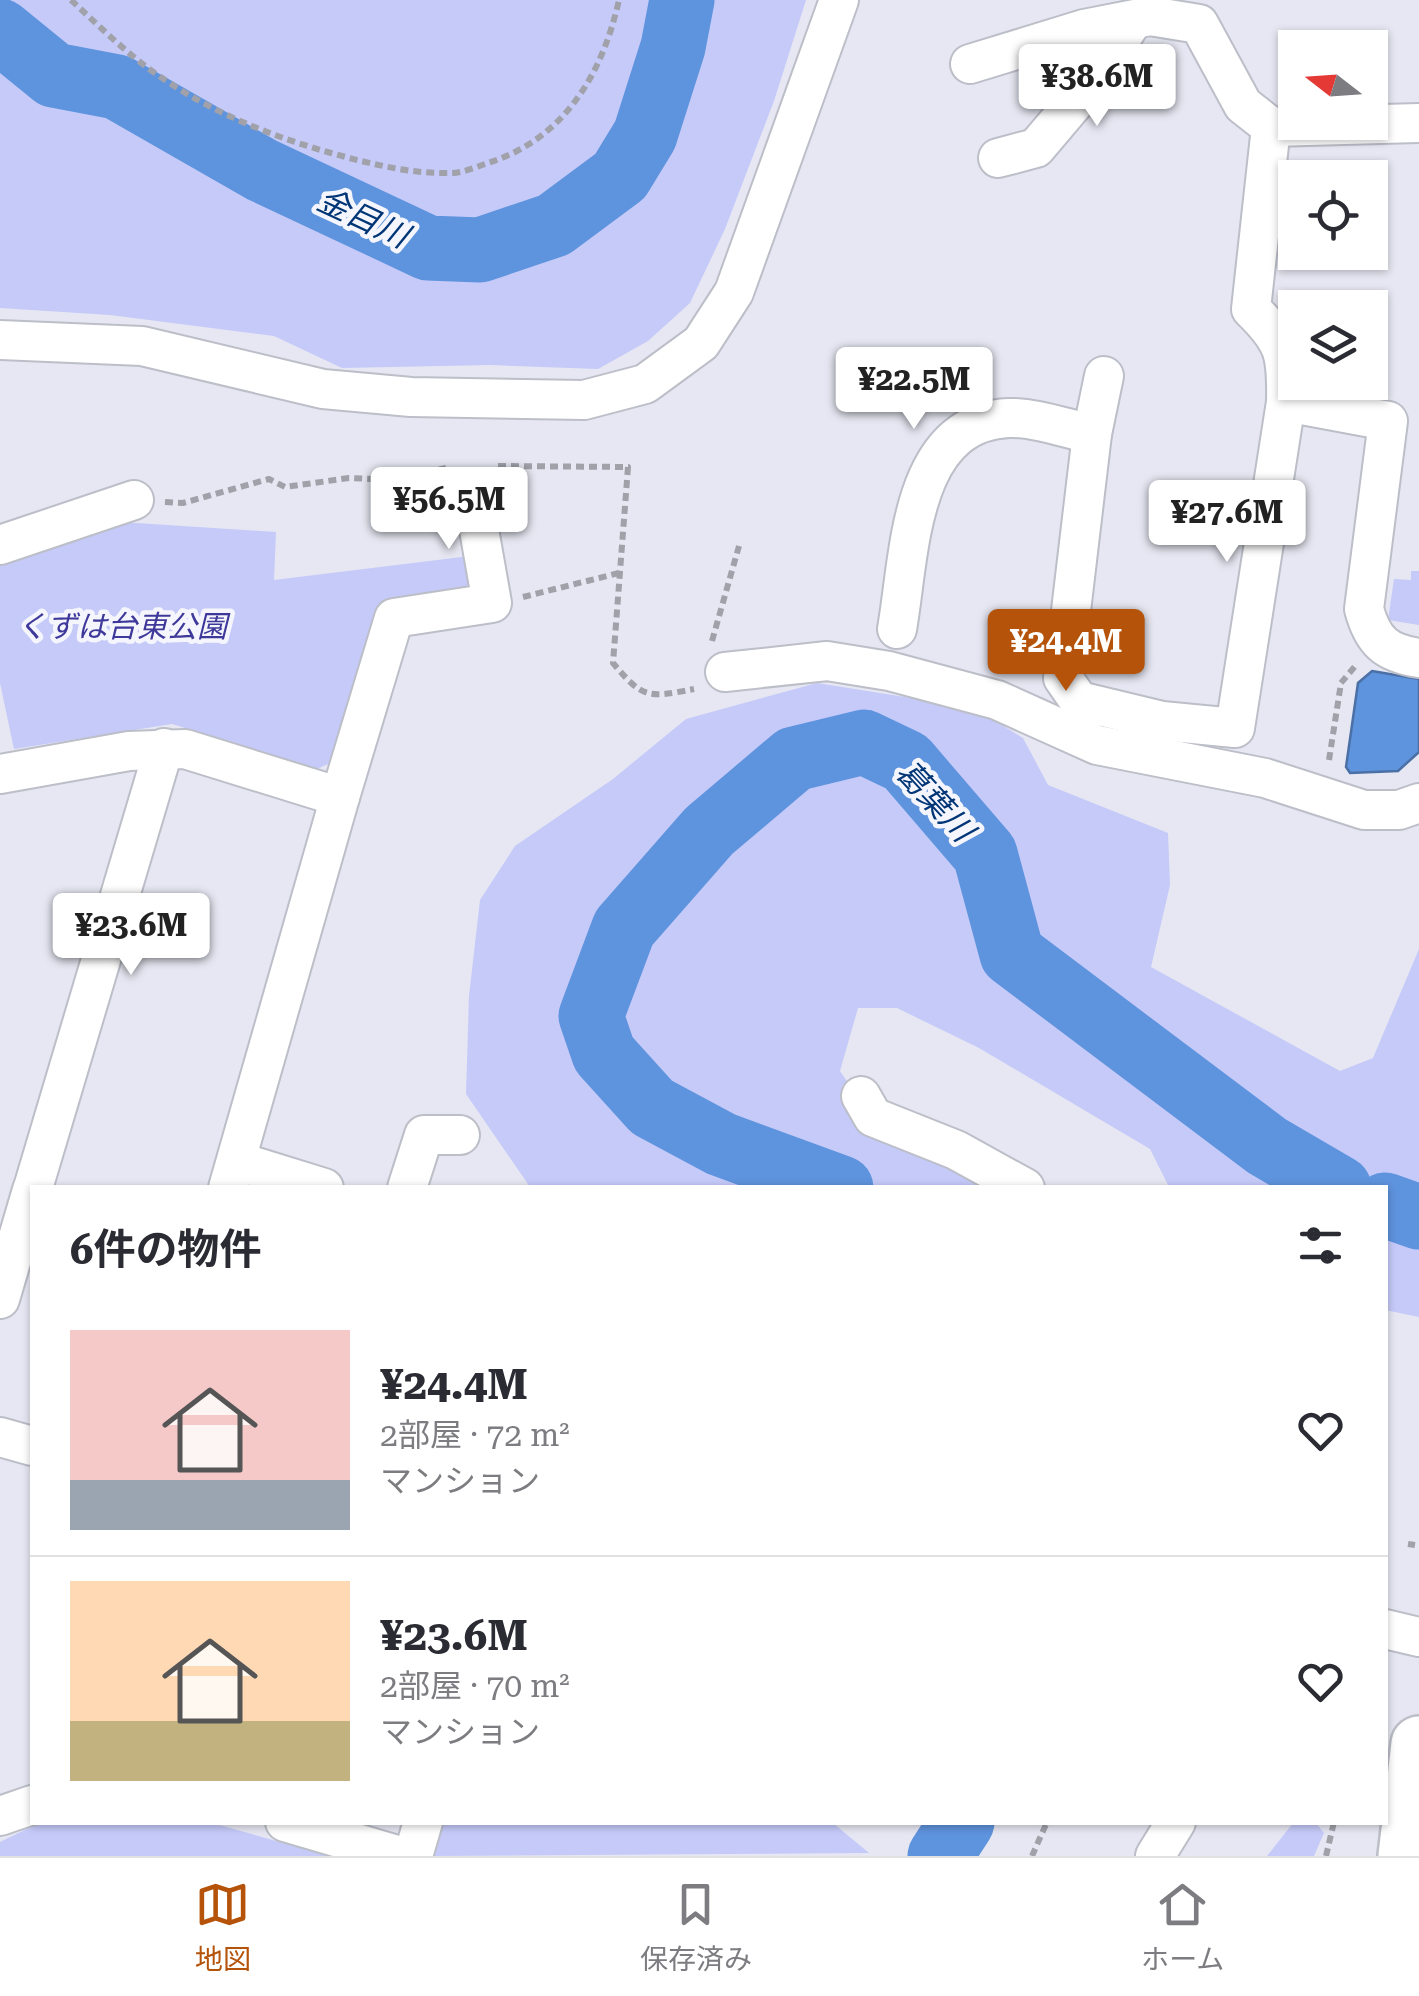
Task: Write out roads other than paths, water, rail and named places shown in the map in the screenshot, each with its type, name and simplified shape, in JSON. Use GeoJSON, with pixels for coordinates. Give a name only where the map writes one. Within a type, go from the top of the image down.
{"type":"FeatureCollection","features":[{"type":"Feature","properties":{"kind":"highway"},"geometry":{"type":"LineString","coordinates":[[1406,1856],[1419,1744]]}},
{"type":"Feature","properties":{"kind":"street"},"geometry":{"type":"LineString","coordinates":[[0,340],[142,346],[323,390],[411,397],[584,400],[645,384],[701,343],[734,292],[839,0]]}},
{"type":"Feature","properties":{"kind":"street"},"geometry":{"type":"LineString","coordinates":[[970,64],[1084,29],[1150,16],[1198,24],[1243,106],[1270,127],[1419,122]]}},
{"type":"Feature","properties":{"kind":"street"},"geometry":{"type":"LineString","coordinates":[[998,158],[1036,148],[1098,76],[1134,20]]}},
{"type":"Feature","properties":{"kind":"street"},"geometry":{"type":"LineString","coordinates":[[717,662],[827,661],[889,670],[997,700],[1097,745],[1235,728],[1286,402],[1287,361],[1277,334],[1251,308],[1270,127]]}},
{"type":"Feature","properties":{"kind":"street"},"geometry":{"type":"LineString","coordinates":[[1104,376],[1092,434],[1063,678],[1080,701],[1159,738],[1310,790],[1330,803],[1364,810],[1399,810],[1419,803]]}},
{"type":"Feature","properties":{"kind":"street"},"geometry":{"type":"LineString","coordinates":[[1286,402],[1388,421],[1364,610],[1369,628],[1386,650],[1419,658]]}},
{"type":"Feature","properties":{"kind":"street"},"geometry":{"type":"LineString","coordinates":[[897,629],[923,482],[943,449],[966,431],[1008,418],[1092,434]]}},
{"type":"Feature","properties":{"kind":"street"},"geometry":{"type":"LineString","coordinates":[[304,1185],[232,1174],[394,618],[492,603],[469,475]]}},
{"type":"Feature","properties":{"kind":"street"},"geometry":{"type":"LineString","coordinates":[[0,545],[134,500]]}},
{"type":"Feature","properties":{"kind":"street"},"geometry":{"type":"LineString","coordinates":[[0,774],[164,748],[185,749],[340,797]]}},
{"type":"Feature","properties":{"kind":"street"},"geometry":{"type":"LineString","coordinates":[[34,1185],[164,748]]}},
{"type":"Feature","properties":{"kind":"street"},"geometry":{"type":"LineString","coordinates":[[861,1096],[873,1117],[956,1150],[1020,1185]]}},
{"type":"Feature","properties":{"kind":"street"},"geometry":{"type":"LineString","coordinates":[[408,1185],[424,1135],[460,1135]]}},
{"type":"Feature","properties":{"kind":"street"},"geometry":{"type":"LineString","coordinates":[[0,1299],[30,1199]]}},
{"type":"Feature","properties":{"kind":"street"},"geometry":{"type":"LineString","coordinates":[[0,1437],[30,1445]]}},
{"type":"Feature","properties":{"kind":"street"},"geometry":{"type":"LineString","coordinates":[[1388,1630],[1419,1637]]}},
{"type":"Feature","properties":{"kind":"street"},"geometry":{"type":"LineString","coordinates":[[0,1816],[30,1806]]}},
{"type":"Feature","properties":{"kind":"street"},"geometry":{"type":"LineString","coordinates":[[295,1825],[400,1856]]}},
{"type":"Feature","properties":{"kind":"street"},"geometry":{"type":"LineString","coordinates":[[413,1856],[421,1825]]}},
{"type":"Feature","properties":{"kind":"street"},"geometry":{"type":"LineString","coordinates":[[1155,1856],[1174,1825]]}},
{"type":"Feature","properties":{"kind":"water"},"geometry":{"type":"Polygon","coordinates":[[[1372,671],[1419,679],[1419,752],[1398,771],[1350,773],[1346,767],[1358,683],[1372,671]]]}},
{"type":"Feature","properties":{"kind":"waterway","name":"金目川"},"geometry":{"type":"LineString","coordinates":[[0,31],[54,75],[117,87],[262,170],[428,248],[480,250],[554,225],[620,176],[645,135],[673,47],[682,0]]}},
{"type":"Feature","properties":{"kind":"waterway","name":"葛葉川"},"geometry":{"type":"LineString","coordinates":[[833,1185],[721,1144],[652,1107],[604,1054],[591,1016],[624,928],[709,831],[794,759],[864,742],[906,762],[985,854],[1012,954],[1267,1146],[1334,1185]]}},
{"type":"Feature","properties":{"kind":"waterway","name":"葛葉川"},"geometry":{"type":"LineString","coordinates":[[1388,1206],[1419,1217]]}},
{"type":"Feature","properties":{"kind":"waterway","name":"葛葉川"},"geometry":{"type":"LineString","coordinates":[[940,1856],[960,1825]]}},
{"type":"Feature","properties":{"kind":"park label","name":"くずは台東公園"},"geometry":{"type":"Point","coordinates":[122,626]}}]}
